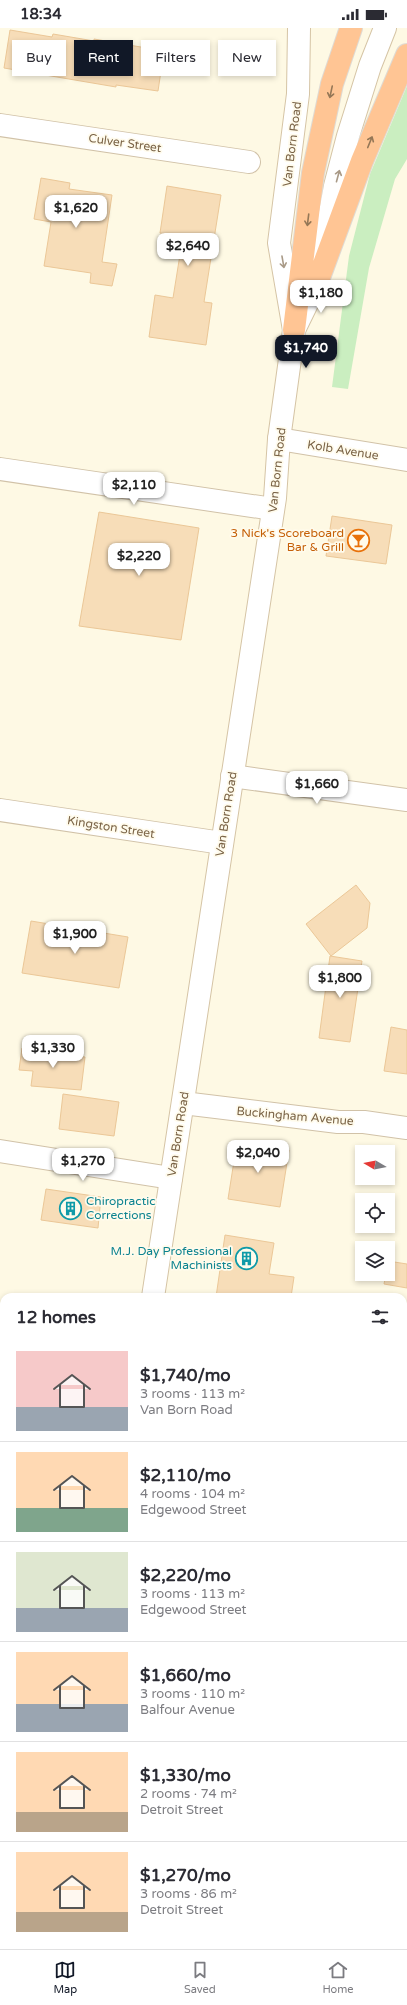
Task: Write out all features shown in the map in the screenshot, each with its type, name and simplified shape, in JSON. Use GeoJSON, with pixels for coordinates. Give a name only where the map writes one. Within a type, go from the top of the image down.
{"type":"FeatureCollection","features":[{"type":"Feature","properties":{"kind":"highway"},"geometry":{"type":"LineString","coordinates":[[294,330],[313,173],[332,84],[351,28]]}},
{"type":"Feature","properties":{"kind":"highway"},"geometry":{"type":"LineString","coordinates":[[317,283],[362,162],[407,55]]}},
{"type":"Feature","properties":{"kind":"main road","name":"Van Born Road"},"geometry":{"type":"LineString","coordinates":[[154,1293],[273,509],[279,440],[294,330],[279,243],[298,94],[299,28]]}},
{"type":"Feature","properties":{"kind":"main road","name":"Van Born Road"},"geometry":{"type":"LineString","coordinates":[[294,330],[317,283],[335,186],[370,66],[385,28]]}},
{"type":"Feature","properties":{"kind":"main road","name":"Culver Street"},"geometry":{"type":"LineString","coordinates":[[0,125],[249,162]]}},
{"type":"Feature","properties":{"kind":"main road","name":"Kolb Avenue"},"geometry":{"type":"LineString","coordinates":[[279,440],[407,460]]}},
{"type":"Feature","properties":{"kind":"main road"},"geometry":{"type":"LineString","coordinates":[[0,469],[273,509]]}},
{"type":"Feature","properties":{"kind":"main road"},"geometry":{"type":"LineString","coordinates":[[232,776],[407,800]]}},
{"type":"Feature","properties":{"kind":"main road","name":"Kingston Street"},"geometry":{"type":"LineString","coordinates":[[0,810],[222,843]]}},
{"type":"Feature","properties":{"kind":"main road","name":"Buckingham Avenue"},"geometry":{"type":"LineString","coordinates":[[183,1103],[338,1122],[364,1122],[407,1128]]}},
{"type":"Feature","properties":{"kind":"main road"},"geometry":{"type":"LineString","coordinates":[[0,1151],[171,1178]]}},
{"type":"Feature","properties":{"kind":"green space"},"geometry":{"type":"Polygon","coordinates":[[[407,86],[407,159],[395,179],[369,268],[348,389],[332,387],[349,256],[370,174],[407,86]]]}},
{"type":"Feature","properties":{"kind":"building"},"geometry":{"type":"Polygon","coordinates":[[[10,30],[52,37],[53,34],[88,40],[74,40],[74,76],[133,76],[133,46],[141,47],[141,76],[160,76],[158,91],[116,85],[116,87],[51,76],[66,76],[66,40],[12,40],[12,69],[4,68],[10,30]]]}},
{"type":"Feature","properties":{"kind":"building"},"geometry":{"type":"Polygon","coordinates":[[[41,178],[70,183],[69,189],[112,195],[102,262],[117,264],[112,286],[90,283],[91,273],[44,266],[51,222],[34,219],[41,178]]]}},
{"type":"Feature","properties":{"kind":"building"},"geometry":{"type":"Polygon","coordinates":[[[167,186],[221,195],[204,302],[212,303],[206,345],[149,337],[155,295],[173,298],[183,236],[160,233],[167,186]]]}},
{"type":"Feature","properties":{"kind":"building"},"geometry":{"type":"Polygon","coordinates":[[[99,512],[199,528],[181,640],[79,626],[99,512]]]}},
{"type":"Feature","properties":{"kind":"building","name":"3 Nick's Scoreboard Bar & Grill"},"geometry":{"type":"Polygon","coordinates":[[[332,516],[392,525],[386,564],[326,556],[332,516]]]}},
{"type":"Feature","properties":{"kind":"building"},"geometry":{"type":"Polygon","coordinates":[[[356,885],[370,903],[367,928],[331,956],[306,924],[356,885]]]}},
{"type":"Feature","properties":{"kind":"building"},"geometry":{"type":"Polygon","coordinates":[[[31,921],[128,937],[119,988],[22,973],[31,921]]]}},
{"type":"Feature","properties":{"kind":"building"},"geometry":{"type":"Polygon","coordinates":[[[330,956],[362,961],[350,1042],[319,1038],[330,956]]]}},
{"type":"Feature","properties":{"kind":"building"},"geometry":{"type":"Polygon","coordinates":[[[391,1027],[407,1030],[407,1074],[384,1071],[391,1027]]]}},
{"type":"Feature","properties":{"kind":"building"},"geometry":{"type":"Polygon","coordinates":[[[22,1048],[39,1049],[40,1052],[85,1057],[81,1090],[31,1086],[33,1071],[19,1070],[22,1048]]]}},
{"type":"Feature","properties":{"kind":"building"},"geometry":{"type":"Polygon","coordinates":[[[63,1094],[119,1102],[114,1136],[59,1129],[63,1094]]]}},
{"type":"Feature","properties":{"kind":"building"},"geometry":{"type":"Polygon","coordinates":[[[237,1142],[289,1150],[280,1207],[228,1199],[237,1142]]]}},
{"type":"Feature","properties":{"kind":"building","name":"Chiropractic Corrections"},"geometry":{"type":"Polygon","coordinates":[[[46,1189],[101,1197],[98,1228],[41,1220],[46,1189]]]}},
{"type":"Feature","properties":{"kind":"building","name":"M.J. Day Professional Machinists"},"geometry":{"type":"Polygon","coordinates":[[[225,1235],[274,1243],[269,1274],[294,1277],[292,1293],[217,1293],[225,1235]]]}},
{"type":"Feature","properties":{"kind":"building"},"geometry":{"type":"Polygon","coordinates":[[[395,1262],[407,1264],[407,1288],[384,1284],[385,1281],[395,1281],[395,1262]]]}},
{"type":"Feature","properties":{"kind":"place","name":"3 Nick's Scoreboard Bar & Grill"},"geometry":{"type":"Point","coordinates":[359,540]}},
{"type":"Feature","properties":{"kind":"place","name":"Chiropractic Corrections"},"geometry":{"type":"Point","coordinates":[71,1208]}},
{"type":"Feature","properties":{"kind":"place","name":"M.J. Day Professional Machinists"},"geometry":{"type":"Point","coordinates":[247,1258]}}]}
